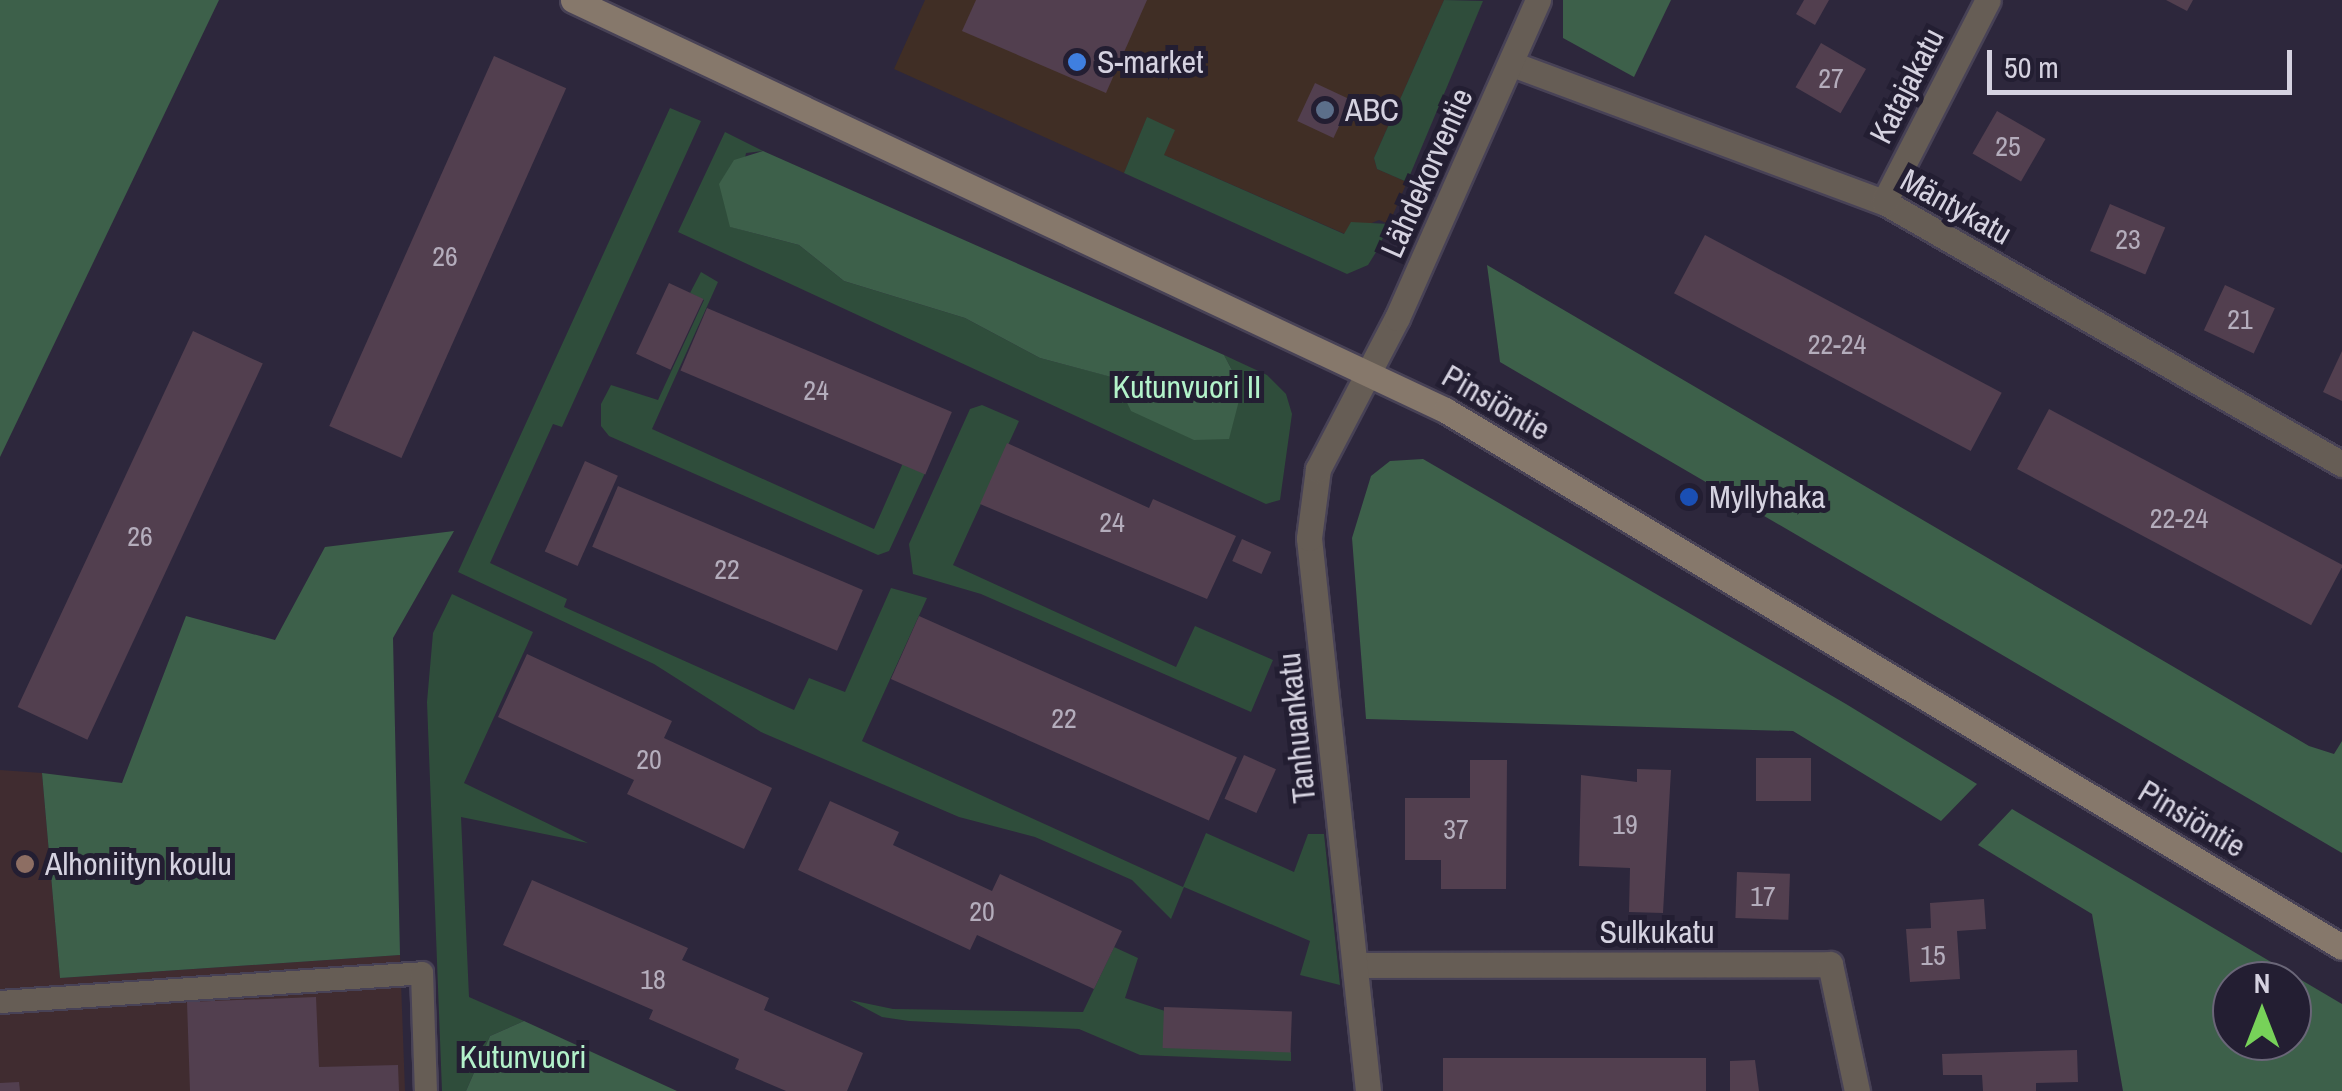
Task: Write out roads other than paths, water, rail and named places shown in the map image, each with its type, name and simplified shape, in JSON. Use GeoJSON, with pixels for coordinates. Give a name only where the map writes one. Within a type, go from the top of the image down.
{"type":"FeatureCollection","features":[{"type":"Feature","properties":{"kind":"main road","name":"Pinsiöntie"},"geometry":{"type":"LineString","coordinates":[[573,0],[1370,370],[2342,947]]}},
{"type":"Feature","properties":{"kind":"street","name":"Lähdekorventie"},"geometry":{"type":"LineString","coordinates":[[1370,370],[1538,0]]}},
{"type":"Feature","properties":{"kind":"street","name":"Katajakatu"},"geometry":{"type":"LineString","coordinates":[[1884,202],[1988,0]]}},
{"type":"Feature","properties":{"kind":"street","name":"Mäntykatu"},"geometry":{"type":"LineString","coordinates":[[1512,64],[1884,202],[2342,464]]}},
{"type":"Feature","properties":{"kind":"street","name":"Tanhuankatu"},"geometry":{"type":"LineString","coordinates":[[1368,1091],[1309,538],[1318,469],[1370,370]]}},
{"type":"Feature","properties":{"kind":"street","name":"Sulkukatu"},"geometry":{"type":"LineString","coordinates":[[1356,965],[1830,964],[1857,1091]]}},
{"type":"Feature","properties":{"kind":"lane"},"geometry":{"type":"LineString","coordinates":[[0,1002],[422,972],[426,1091]]}},
{"type":"Feature","properties":{"kind":"place","name":"S-market"},"geometry":{"type":"Point","coordinates":[1077,62]}},
{"type":"Feature","properties":{"kind":"place","name":"ABC"},"geometry":{"type":"Point","coordinates":[1325,110]}},
{"type":"Feature","properties":{"kind":"place","name":"Myllyhaka"},"geometry":{"type":"Point","coordinates":[1689,497]}},
{"type":"Feature","properties":{"kind":"place","name":"Alhoniityn koulu"},"geometry":{"type":"Point","coordinates":[25,864]}},
{"type":"Feature","properties":{"kind":"park label","name":"Kutunvuori II"},"geometry":{"type":"Point","coordinates":[1187,387]}},
{"type":"Feature","properties":{"kind":"park label","name":"Kutunvuori"},"geometry":{"type":"Point","coordinates":[523,1057]}}]}
